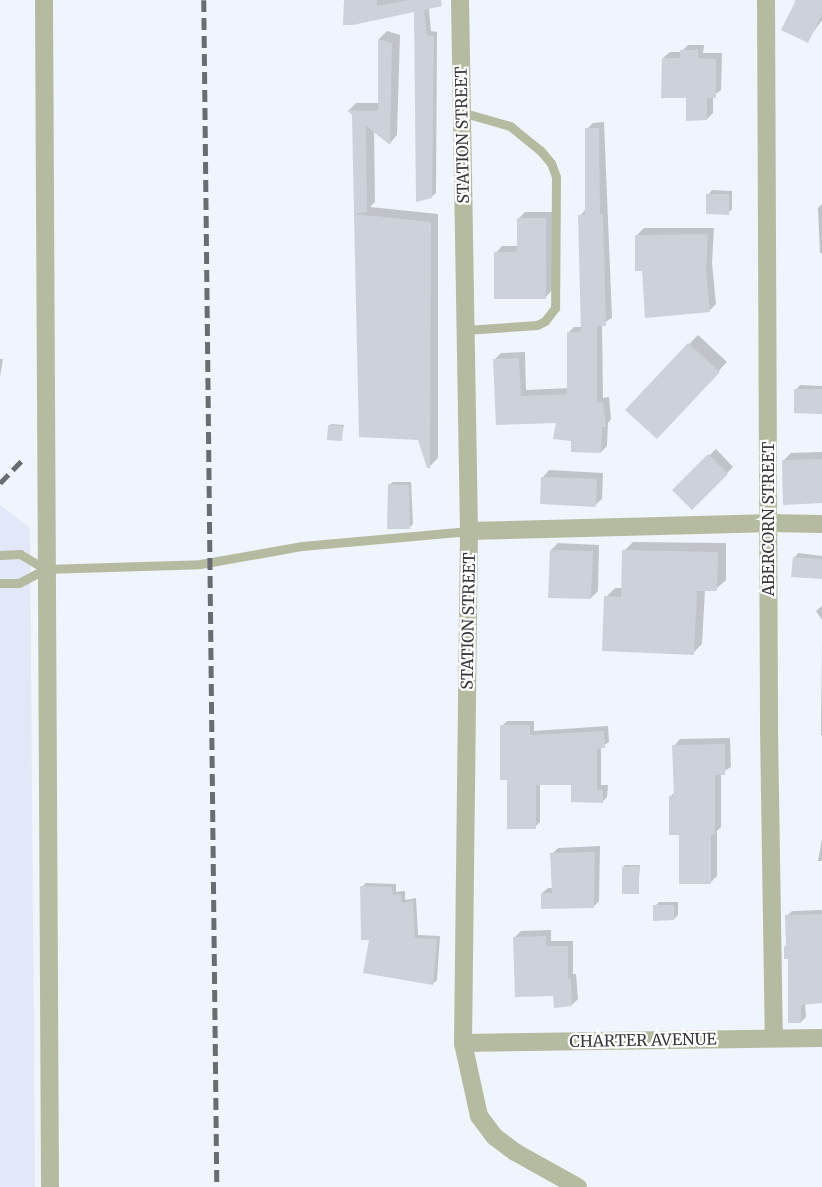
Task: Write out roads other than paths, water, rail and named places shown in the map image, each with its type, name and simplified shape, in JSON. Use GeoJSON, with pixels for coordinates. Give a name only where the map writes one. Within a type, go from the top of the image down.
{"type":"FeatureCollection","features":[{"type":"Feature","properties":{"kind":"street"},"geometry":{"type":"LineString","coordinates":[[44,0],[45,569],[50,1187]]}},
{"type":"Feature","properties":{"kind":"street","name":"STATION STREET"},"geometry":{"type":"LineString","coordinates":[[460,0],[469,531],[463,1043],[479,1116],[495,1137],[515,1152],[578,1187]]}},
{"type":"Feature","properties":{"kind":"street","name":"ABERCORN STREET"},"geometry":{"type":"LineString","coordinates":[[766,0],[768,523],[774,1038]]}},
{"type":"Feature","properties":{"kind":"street"},"geometry":{"type":"LineString","coordinates":[[469,531],[768,523],[822,525]]}},
{"type":"Feature","properties":{"kind":"street","name":"CHARTER AVENUE"},"geometry":{"type":"LineString","coordinates":[[463,1043],[822,1038]]}},
{"type":"Feature","properties":{"kind":"lane"},"geometry":{"type":"LineString","coordinates":[[461,112],[510,126],[540,150],[551,163],[556,177],[555,308],[545,321],[537,325],[465,330]]}},
{"type":"Feature","properties":{"kind":"lane"},"geometry":{"type":"LineString","coordinates":[[0,583],[19,583],[45,569],[200,564],[302,546],[469,531]]}},
{"type":"Feature","properties":{"kind":"lane"},"geometry":{"type":"LineString","coordinates":[[0,555],[20,554],[45,569]]}},
{"type":"Feature","properties":{"kind":"railway"},"geometry":{"type":"LineString","coordinates":[[204,0],[217,1187]]}},
{"type":"Feature","properties":{"kind":"railway"},"geometry":{"type":"LineString","coordinates":[[0,483],[24,458]]}}]}
